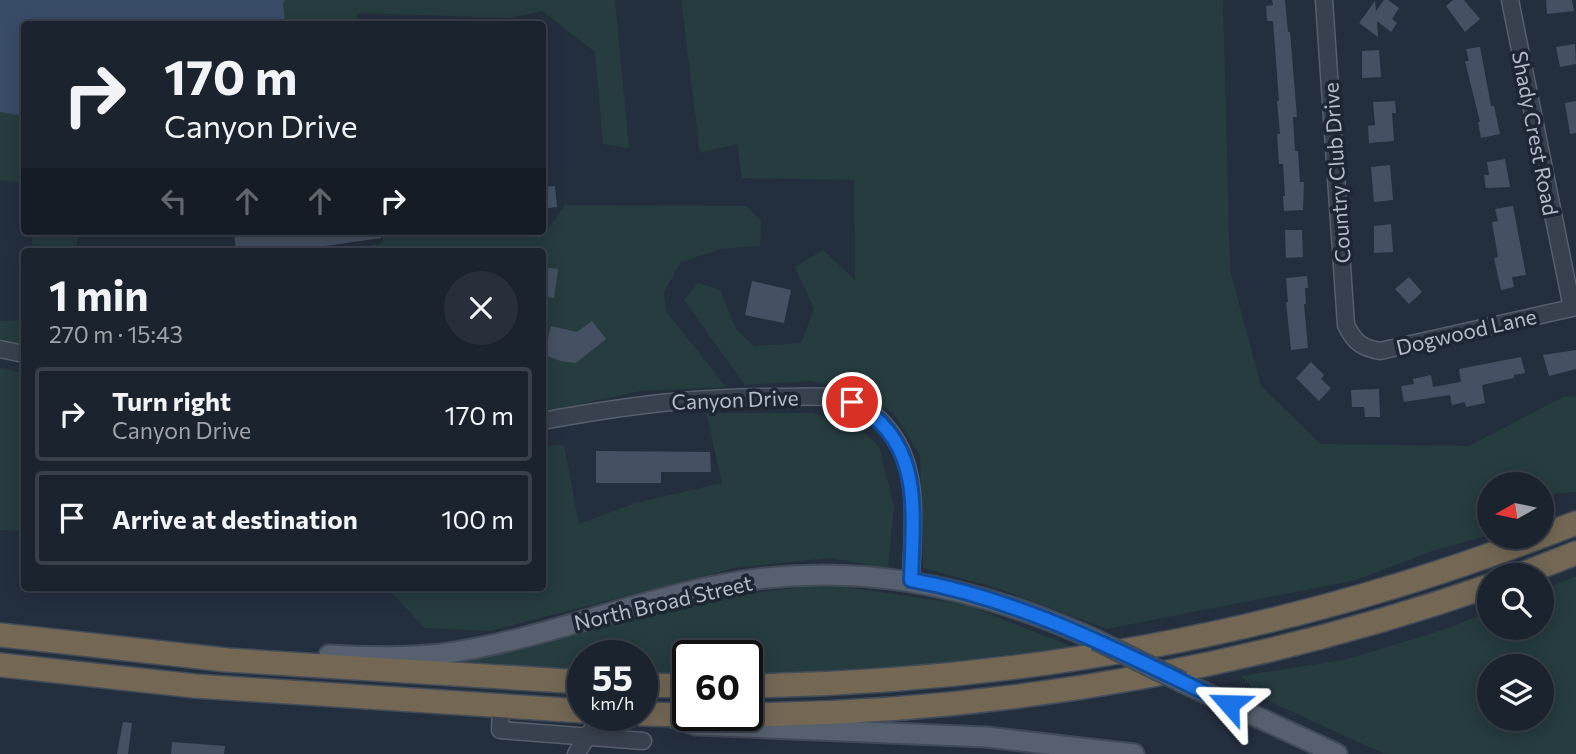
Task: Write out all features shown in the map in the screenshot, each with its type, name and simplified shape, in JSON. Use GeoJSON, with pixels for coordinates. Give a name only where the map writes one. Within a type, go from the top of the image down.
{"type":"FeatureCollection","features":[{"type":"Feature","properties":{"kind":"highway"},"geometry":{"type":"LineString","coordinates":[[1554,532],[1576,523]]}},
{"type":"Feature","properties":{"kind":"highway"},"geometry":{"type":"LineString","coordinates":[[763,685],[949,675],[1154,646],[1345,601],[1502,550]]}},
{"type":"Feature","properties":{"kind":"highway"},"geometry":{"type":"LineString","coordinates":[[1550,563],[1576,553]]}},
{"type":"Feature","properties":{"kind":"highway"},"geometry":{"type":"LineString","coordinates":[[763,714],[958,703],[1128,680],[1292,645],[1477,590]]}},
{"type":"Feature","properties":{"kind":"highway","name":"North Broad Street"},"geometry":{"type":"LineString","coordinates":[[0,635],[166,655],[266,662]]}},
{"type":"Feature","properties":{"kind":"highway"},"geometry":{"type":"LineString","coordinates":[[266,662],[567,681]]}},
{"type":"Feature","properties":{"kind":"highway"},"geometry":{"type":"LineString","coordinates":[[0,665],[182,685],[567,710]]}},
{"type":"Feature","properties":{"kind":"main road","name":"North Broad Street"},"geometry":{"type":"LineString","coordinates":[[266,662],[312,655],[396,657],[456,651],[517,638],[699,589],[774,577],[828,574],[911,580],[1015,607],[1096,640],[1336,754]]}},
{"type":"Feature","properties":{"kind":"main road"},"geometry":{"type":"LineString","coordinates":[[658,716],[696,725],[974,737],[1071,750],[1134,754]]}},
{"type":"Feature","properties":{"kind":"street","name":"Country Club Drive"},"geometry":{"type":"LineString","coordinates":[[1324,0],[1346,325],[1358,344]]}},
{"type":"Feature","properties":{"kind":"street","name":"Shady Crest Road"},"geometry":{"type":"LineString","coordinates":[[1510,0],[1574,308]]}},
{"type":"Feature","properties":{"kind":"street","name":"Dogwood Lane"},"geometry":{"type":"LineString","coordinates":[[1358,344],[1380,351],[1574,308]]}},
{"type":"Feature","properties":{"kind":"street"},"geometry":{"type":"LineString","coordinates":[[0,349],[21,353]]}},
{"type":"Feature","properties":{"kind":"street","name":"Canyon Drive"},"geometry":{"type":"LineString","coordinates":[[546,420],[648,402],[736,397],[827,397],[852,402],[871,412],[890,430],[902,451],[910,478],[913,504],[911,580]]}},
{"type":"Feature","properties":{"kind":"street"},"geometry":{"type":"LineString","coordinates":[[501,706],[500,730],[643,741]]}},
{"type":"Feature","properties":{"kind":"street"},"geometry":{"type":"LineString","coordinates":[[576,754],[590,731]]}},
{"type":"Feature","properties":{"kind":"green space"},"geometry":{"type":"Polygon","coordinates":[[[0,0],[615,0],[629,148],[603,144],[595,52],[542,11],[511,18],[359,13],[355,21],[21,21],[21,183],[0,180],[0,0]]]}},
{"type":"Feature","properties":{"kind":"green space"},"geometry":{"type":"Polygon","coordinates":[[[681,0],[1223,0],[1230,270],[1261,386],[1320,444],[1469,446],[1563,397],[1576,396],[1576,492],[1554,495],[1554,472],[1477,472],[1477,538],[1432,551],[1356,580],[1107,629],[997,588],[923,568],[920,456],[895,415],[864,391],[810,381],[745,385],[684,300],[698,283],[720,290],[736,329],[754,346],[801,343],[814,309],[795,267],[823,250],[855,280],[854,180],[742,178],[737,144],[700,153],[681,0]]]}},
{"type":"Feature","properties":{"kind":"green space"},"geometry":{"type":"Polygon","coordinates":[[[565,205],[746,206],[761,221],[760,246],[721,249],[681,262],[664,292],[666,311],[726,387],[641,391],[546,411],[546,248],[358,248],[383,243],[382,235],[546,235],[546,226],[549,228],[565,205]]]}},
{"type":"Feature","properties":{"kind":"green space"},"geometry":{"type":"Polygon","coordinates":[[[31,235],[77,235],[77,248],[33,248],[31,235]]]}},
{"type":"Feature","properties":{"kind":"green space"},"geometry":{"type":"Polygon","coordinates":[[[21,320],[21,344],[0,339],[0,321],[21,320]]]}},
{"type":"Feature","properties":{"kind":"green space"},"geometry":{"type":"Polygon","coordinates":[[[0,368],[21,372],[21,531],[0,530],[0,368]]]}},
{"type":"Feature","properties":{"kind":"green space"},"geometry":{"type":"Polygon","coordinates":[[[706,413],[814,413],[857,427],[879,446],[894,506],[888,568],[831,558],[739,567],[490,631],[425,628],[390,591],[546,591],[546,446],[564,445],[579,524],[635,503],[722,483],[706,413]]]}},
{"type":"Feature","properties":{"kind":"green space"},"geometry":{"type":"Polygon","coordinates":[[[1576,576],[1576,754],[1385,754],[1262,698],[1241,676],[1348,659],[1452,627],[1477,616],[1477,640],[1554,640],[1554,585],[1576,576]]]}},
{"type":"Feature","properties":{"kind":"green space"},"geometry":{"type":"Polygon","coordinates":[[[825,584],[967,605],[1073,647],[867,672],[763,675],[763,640],[672,640],[672,675],[658,674],[658,640],[567,640],[567,671],[471,664],[468,655],[739,595],[825,584]]]}},
{"type":"Feature","properties":{"kind":"water"},"geometry":{"type":"Polygon","coordinates":[[[0,0],[285,0],[285,21],[21,21],[21,116],[0,112],[0,0]]]}},
{"type":"Feature","properties":{"kind":"building"},"geometry":{"type":"Polygon","coordinates":[[[1272,0],[1285,0],[1290,32],[1297,117],[1293,117],[1295,151],[1298,151],[1300,182],[1304,182],[1303,210],[1284,211],[1283,164],[1279,164],[1277,134],[1280,134],[1279,101],[1273,21],[1267,21],[1266,6],[1273,5],[1272,0]]]}},
{"type":"Feature","properties":{"kind":"building"},"geometry":{"type":"Polygon","coordinates":[[[1384,0],[1399,8],[1392,19],[1397,23],[1391,32],[1377,21],[1378,37],[1359,23],[1375,1],[1376,11],[1384,0]]]}},
{"type":"Feature","properties":{"kind":"building"},"geometry":{"type":"Polygon","coordinates":[[[1453,0],[1464,0],[1480,19],[1465,32],[1446,6],[1453,0]]]}},
{"type":"Feature","properties":{"kind":"building"},"geometry":{"type":"Polygon","coordinates":[[[1546,0],[1572,0],[1574,11],[1547,14],[1546,0]]]}},
{"type":"Feature","properties":{"kind":"building"},"geometry":{"type":"Polygon","coordinates":[[[1575,44],[1576,64],[1560,67],[1556,47],[1575,44]]]}},
{"type":"Feature","properties":{"kind":"building"},"geometry":{"type":"Polygon","coordinates":[[[1480,47],[1491,106],[1494,106],[1500,134],[1481,138],[1480,122],[1465,61],[1469,61],[1466,49],[1480,47]]]}},
{"type":"Feature","properties":{"kind":"building"},"geometry":{"type":"Polygon","coordinates":[[[1379,50],[1381,77],[1362,78],[1362,51],[1379,50]]]}},
{"type":"Feature","properties":{"kind":"building"},"geometry":{"type":"Polygon","coordinates":[[[1395,101],[1396,113],[1392,113],[1394,141],[1369,143],[1368,126],[1375,125],[1373,102],[1395,101]]]}},
{"type":"Feature","properties":{"kind":"building"},"geometry":{"type":"Polygon","coordinates":[[[1576,101],[1576,133],[1570,134],[1565,103],[1576,101]]]}},
{"type":"Feature","properties":{"kind":"building"},"geometry":{"type":"Polygon","coordinates":[[[1505,159],[1510,187],[1486,188],[1484,175],[1489,175],[1487,162],[1505,159]]]}},
{"type":"Feature","properties":{"kind":"building"},"geometry":{"type":"Polygon","coordinates":[[[1390,165],[1393,200],[1374,202],[1371,167],[1390,165]]]}},
{"type":"Feature","properties":{"kind":"building"},"geometry":{"type":"Polygon","coordinates":[[[555,186],[557,207],[546,208],[546,187],[555,186]]]}},
{"type":"Feature","properties":{"kind":"building"},"geometry":{"type":"Polygon","coordinates":[[[1513,206],[1526,275],[1512,277],[1514,287],[1501,290],[1494,258],[1498,257],[1492,222],[1498,221],[1495,209],[1513,206]]]}},
{"type":"Feature","properties":{"kind":"building"},"geometry":{"type":"Polygon","coordinates":[[[1391,224],[1393,252],[1374,253],[1374,226],[1391,224]]]}},
{"type":"Feature","properties":{"kind":"building"},"geometry":{"type":"Polygon","coordinates":[[[1285,230],[1302,230],[1303,257],[1286,258],[1285,230]]]}},
{"type":"Feature","properties":{"kind":"building"},"geometry":{"type":"Polygon","coordinates":[[[234,235],[381,235],[381,238],[312,248],[236,248],[234,235]]]}},
{"type":"Feature","properties":{"kind":"building"},"geometry":{"type":"Polygon","coordinates":[[[546,268],[558,269],[554,298],[546,297],[546,268]]]}},
{"type":"Feature","properties":{"kind":"building"},"geometry":{"type":"Polygon","coordinates":[[[1307,276],[1308,288],[1305,288],[1304,304],[1308,348],[1291,350],[1286,278],[1307,276]]]}},
{"type":"Feature","properties":{"kind":"building"},"geometry":{"type":"Polygon","coordinates":[[[1409,277],[1422,292],[1409,304],[1395,289],[1409,277]]]}},
{"type":"Feature","properties":{"kind":"building"},"geometry":{"type":"Polygon","coordinates":[[[752,281],[791,290],[784,323],[745,315],[752,281]]]}},
{"type":"Feature","properties":{"kind":"building"},"geometry":{"type":"Polygon","coordinates":[[[592,321],[606,339],[576,363],[546,356],[551,326],[577,332],[592,321]]]}},
{"type":"Feature","properties":{"kind":"building"},"geometry":{"type":"Polygon","coordinates":[[[1576,350],[1576,369],[1549,376],[1543,355],[1576,350]]]}},
{"type":"Feature","properties":{"kind":"building"},"geometry":{"type":"Polygon","coordinates":[[[1521,357],[1525,373],[1482,385],[1485,403],[1466,407],[1465,402],[1452,405],[1450,395],[1404,402],[1401,386],[1414,384],[1413,379],[1431,375],[1433,387],[1461,382],[1459,369],[1521,357]]]}},
{"type":"Feature","properties":{"kind":"building"},"geometry":{"type":"Polygon","coordinates":[[[1311,362],[1324,375],[1321,379],[1331,388],[1319,401],[1296,378],[1311,362]]]}},
{"type":"Feature","properties":{"kind":"building"},"geometry":{"type":"Polygon","coordinates":[[[1379,389],[1380,417],[1365,417],[1364,407],[1352,407],[1351,390],[1379,389]]]}},
{"type":"Feature","properties":{"kind":"building"},"geometry":{"type":"Polygon","coordinates":[[[596,451],[710,452],[711,472],[661,472],[661,483],[596,483],[596,451]]]}},
{"type":"Feature","properties":{"kind":"building"},"geometry":{"type":"Polygon","coordinates":[[[123,722],[132,723],[128,754],[117,754],[123,722]]]}},
{"type":"Feature","properties":{"kind":"building"},"geometry":{"type":"Polygon","coordinates":[[[172,742],[225,746],[224,754],[171,754],[172,742]]]}},
{"type":"Feature","properties":{"kind":"route"},"geometry":{"type":"LineString","coordinates":[[852,402],[871,412],[890,430],[902,451],[910,478],[913,504],[911,580],[981,597],[1046,619],[1229,704]]}}]}
